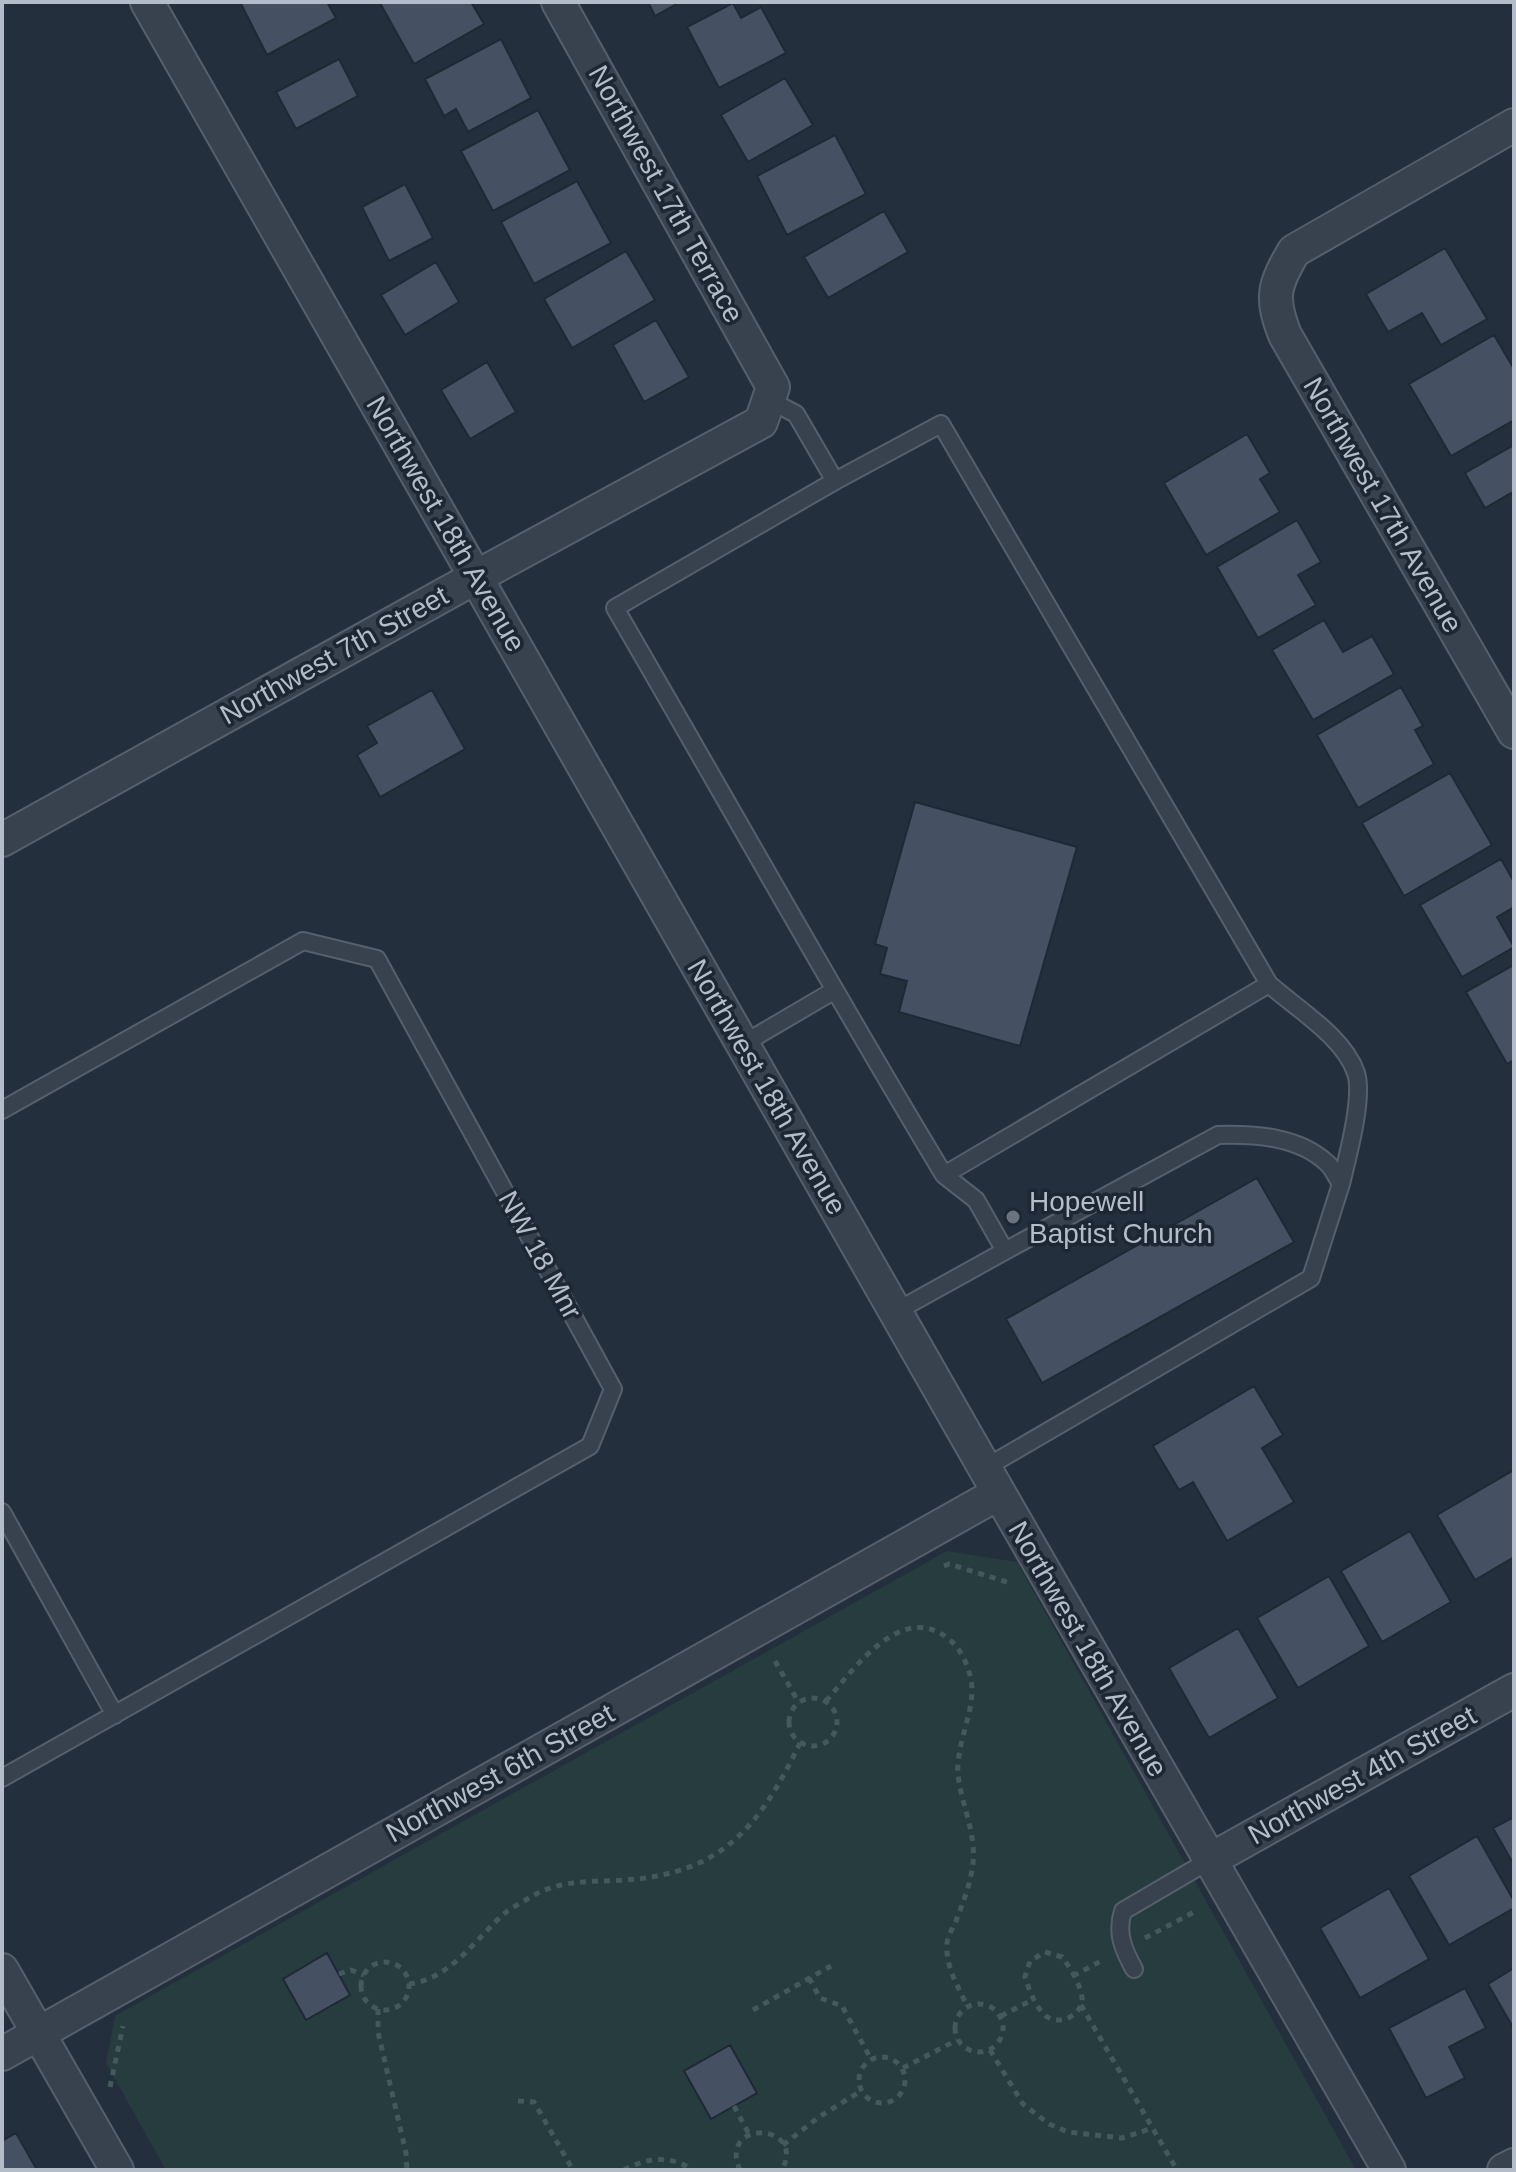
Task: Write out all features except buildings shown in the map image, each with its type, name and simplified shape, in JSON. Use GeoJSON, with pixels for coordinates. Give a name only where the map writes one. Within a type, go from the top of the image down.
{"type":"FeatureCollection","features":[{"type":"Feature","properties":{"kind":"street","name":"Northwest 18th Avenue"},"geometry":{"type":"LineString","coordinates":[[147,2],[1389,2170]]}},
{"type":"Feature","properties":{"kind":"street","name":"Northwest 17th Terrace"},"geometry":{"type":"LineString","coordinates":[[558,2],[771,393]]}},
{"type":"Feature","properties":{"kind":"street","name":"Northwest 17th Avenue"},"geometry":{"type":"LineString","coordinates":[[1514,125],[1294,251],[1281,273],[1274,307],[1285,335],[1514,732]]}},
{"type":"Feature","properties":{"kind":"street","name":"Northwest 7th Street"},"geometry":{"type":"LineString","coordinates":[[2,840],[761,422],[771,393]]}},
{"type":"Feature","properties":{"kind":"street","name":"Northwest 6th Street"},"geometry":{"type":"LineString","coordinates":[[2,2054],[992,1481]]}},
{"type":"Feature","properties":{"kind":"street","name":"Northwest 4th Street"},"geometry":{"type":"LineString","coordinates":[[1210,1860],[1514,1690]]}},
{"type":"Feature","properties":{"kind":"street"},"geometry":{"type":"LineString","coordinates":[[2,1970],[117,2170]]}},
{"type":"Feature","properties":{"kind":"street"},"geometry":{"type":"LineString","coordinates":[[1504,2170],[1514,2165]]}},
{"type":"Feature","properties":{"kind":"lane"},"geometry":{"type":"LineString","coordinates":[[771,393],[796,414],[835,481]]}},
{"type":"Feature","properties":{"kind":"lane"},"geometry":{"type":"LineString","coordinates":[[992,1481],[1311,1278],[1341,1184],[1357,1106],[1357,1074],[1344,1051],[1324,1029],[1269,984],[941,424],[835,481],[615,608],[944,1175],[976,1200],[1005,1251]]}},
{"type":"Feature","properties":{"kind":"lane","name":"NW 18 Mnr"},"geometry":{"type":"LineString","coordinates":[[2,1110],[303,941],[377,959],[613,1389],[590,1446],[2,1778]]}},
{"type":"Feature","properties":{"kind":"lane"},"geometry":{"type":"LineString","coordinates":[[944,1175],[1269,984]]}},
{"type":"Feature","properties":{"kind":"lane"},"geometry":{"type":"LineString","coordinates":[[743,1044],[835,990]]}},
{"type":"Feature","properties":{"kind":"lane"},"geometry":{"type":"LineString","coordinates":[[895,1312],[1218,1135],[1256,1134],[1278,1138],[1328,1163],[1341,1184]]}},
{"type":"Feature","properties":{"kind":"lane"},"geometry":{"type":"LineString","coordinates":[[2,1512],[115,1715]]}},
{"type":"Feature","properties":{"kind":"lane"},"geometry":{"type":"LineString","coordinates":[[1134,1969],[1118,1927],[1123,1911],[1210,1860]]}},
{"type":"Feature","properties":{"kind":"path"},"geometry":{"type":"LineString","coordinates":[[936,1571],[949,1564],[994,1576],[1009,1581],[1017,1594]]}},
{"type":"Feature","properties":{"kind":"path"},"geometry":{"type":"LineString","coordinates":[[826,1701],[867,1654],[886,1638],[910,1628],[925,1628],[945,1635],[956,1644],[966,1663],[973,1689],[958,1772],[973,1833],[973,1864],[947,1940],[948,1962],[967,2006]]}},
{"type":"Feature","properties":{"kind":"path"},"geometry":{"type":"LineString","coordinates":[[761,1669],[789,1653]]}},
{"type":"Feature","properties":{"kind":"path"},"geometry":{"type":"LineString","coordinates":[[775,1661],[799,1703]]}},
{"type":"Feature","properties":{"kind":"path"},"geometry":{"type":"LineString","coordinates":[[807,1699],[826,1701],[837,1716],[834,1735],[819,1746],[800,1743],[789,1728],[792,1710],[807,1699]]}},
{"type":"Feature","properties":{"kind":"path"},"geometry":{"type":"LineString","coordinates":[[409,1984],[420,1983],[458,1961],[506,1912],[540,1892],[567,1883],[656,1878],[697,1865],[733,1842],[762,1812],[800,1743]]}},
{"type":"Feature","properties":{"kind":"path"},"geometry":{"type":"LineString","coordinates":[[1180,1878],[1206,1923]]}},
{"type":"Feature","properties":{"kind":"path"},"geometry":{"type":"LineString","coordinates":[[1045,1952],[1062,1957],[1082,1995],[1081,2004],[1070,2017],[1053,2020],[1044,2015],[1034,1999],[1025,1977],[1030,1961],[1045,1952]]}},
{"type":"Feature","properties":{"kind":"path"},"geometry":{"type":"LineString","coordinates":[[383,1961],[393,1962],[407,1974],[409,1984],[408,1993],[397,2007],[378,2009],[364,1997],[361,1988],[364,1975],[374,1964],[383,1961]]}},
{"type":"Feature","properties":{"kind":"path"},"geometry":{"type":"LineString","coordinates":[[753,2010],[831,1966]]}},
{"type":"Feature","properties":{"kind":"path"},"geometry":{"type":"LineString","coordinates":[[339,1974],[351,1970],[364,1975]]}},
{"type":"Feature","properties":{"kind":"path"},"geometry":{"type":"LineString","coordinates":[[809,1978],[820,1998],[842,2006],[871,2059]]}},
{"type":"Feature","properties":{"kind":"path"},"geometry":{"type":"LineString","coordinates":[[1001,2016],[1034,1999]]}},
{"type":"Feature","properties":{"kind":"path"},"geometry":{"type":"LineString","coordinates":[[986,2004],[1001,2016],[1002,2035],[990,2050],[971,2052],[957,2040],[955,2021],[967,2006],[986,2004]]}},
{"type":"Feature","properties":{"kind":"path"},"geometry":{"type":"LineString","coordinates":[[1081,2004],[1177,2170]]}},
{"type":"Feature","properties":{"kind":"path"},"geometry":{"type":"LineString","coordinates":[[378,2009],[378,2032],[406,2153],[407,2170]]}},
{"type":"Feature","properties":{"kind":"path"},"geometry":{"type":"LineString","coordinates":[[109,2090],[123,2025]]}},
{"type":"Feature","properties":{"kind":"path"},"geometry":{"type":"LineString","coordinates":[[903,2068],[957,2040]]}},
{"type":"Feature","properties":{"kind":"path"},"geometry":{"type":"LineString","coordinates":[[990,2050],[1023,2104],[1049,2124],[1068,2132],[1122,2138],[1153,2128]]}},
{"type":"Feature","properties":{"kind":"path"},"geometry":{"type":"LineString","coordinates":[[889,2057],[903,2068],[905,2086],[893,2100],[876,2103],[861,2091],[859,2073],[871,2059],[889,2057]]}},
{"type":"Feature","properties":{"kind":"path"},"geometry":{"type":"LineString","coordinates":[[783,2145],[819,2117],[861,2091]]}},
{"type":"Feature","properties":{"kind":"path"},"geometry":{"type":"LineString","coordinates":[[518,2101],[534,2102],[573,2170]]}},
{"type":"Feature","properties":{"kind":"path"},"geometry":{"type":"LineString","coordinates":[[734,2106],[749,2134]]}},
{"type":"Feature","properties":{"kind":"path"},"geometry":{"type":"LineString","coordinates":[[739,2170],[737,2149],[749,2134],[769,2132],[783,2145],[786,2154],[782,2170]]}},
{"type":"Feature","properties":{"kind":"path"},"geometry":{"type":"LineString","coordinates":[[624,2170],[659,2158],[680,2162],[693,2170]]}},
{"type":"Feature","properties":{"kind":"green space"},"geometry":{"type":"Polygon","coordinates":[[[947,1551],[1017,1562],[1356,2170],[166,2170],[106,2063],[115,2016],[947,1551]]]}},
{"type":"Feature","properties":{"kind":"place","name":"Hopewell Baptist Church"},"geometry":{"type":"Point","coordinates":[1013,1217]}}]}
